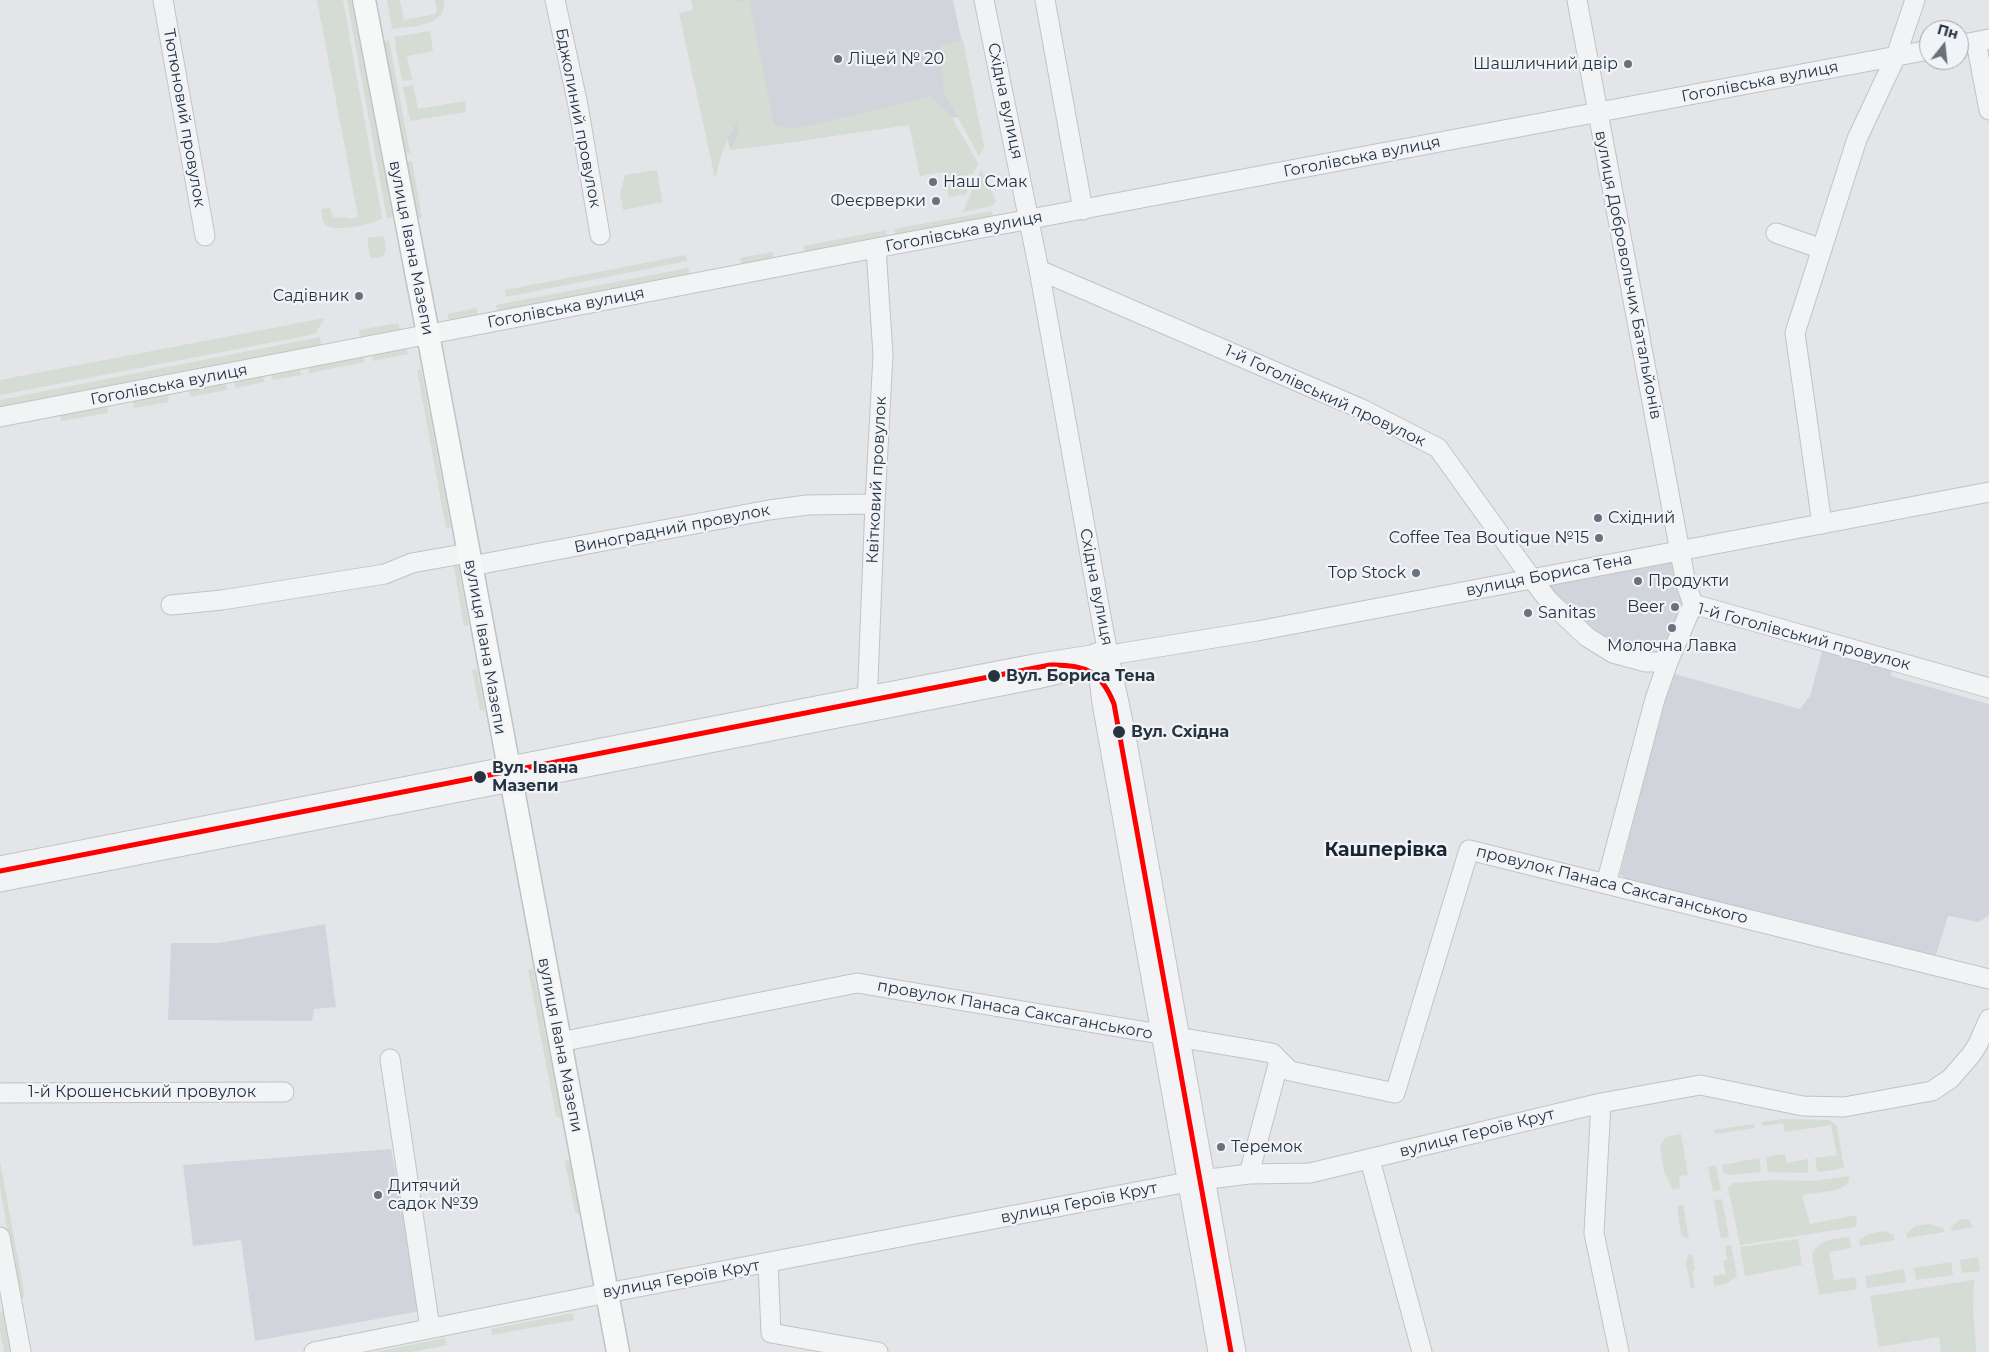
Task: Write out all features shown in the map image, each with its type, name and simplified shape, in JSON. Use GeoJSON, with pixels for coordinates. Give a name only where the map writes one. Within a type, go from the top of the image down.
{"type":"FeatureCollection","features":[{"type":"Feature","properties":{"kind":"main road","name":"вулиця Івана Мазепи"},"geometry":{"type":"LineString","coordinates":[[364,0],[618,1352]]}},
{"type":"Feature","properties":{"kind":"street","name":"Тютюновий провулок"},"geometry":{"type":"LineString","coordinates":[[163,0],[205,236]]}},
{"type":"Feature","properties":{"kind":"street","name":"Бджолиний провулок"},"geometry":{"type":"LineString","coordinates":[[555,0],[578,105],[600,235]]}},
{"type":"Feature","properties":{"kind":"street","name":"Східна вулиця"},"geometry":{"type":"LineString","coordinates":[[975,0],[1024,221],[1039,270],[1101,658],[1102,703],[1197,1180],[1236,1352]]}},
{"type":"Feature","properties":{"kind":"street","name":"Східна вулиця"},"geometry":{"type":"LineString","coordinates":[[984,0],[1024,221],[1094,634],[1101,658]]}},
{"type":"Feature","properties":{"kind":"street"},"geometry":{"type":"LineString","coordinates":[[1045,0],[1083,210]]}},
{"type":"Feature","properties":{"kind":"street","name":"вулиця Добровольчих Батальйонів"},"geometry":{"type":"LineString","coordinates":[[1576,0],[1686,584],[1693,604]]}},
{"type":"Feature","properties":{"kind":"street"},"geometry":{"type":"LineString","coordinates":[[1822,524],[1795,333],[1857,139],[1896,56],[1915,0]]}},
{"type":"Feature","properties":{"kind":"street"},"geometry":{"type":"LineString","coordinates":[[1975,42],[1989,110]]}},
{"type":"Feature","properties":{"kind":"street","name":"Гоголівська вулиця"},"geometry":{"type":"LineString","coordinates":[[0,417],[876,248],[1919,52]]}},
{"type":"Feature","properties":{"kind":"street"},"geometry":{"type":"LineString","coordinates":[[1776,233],[1822,248]]}},
{"type":"Feature","properties":{"kind":"street","name":"Квітковий провулок"},"geometry":{"type":"LineString","coordinates":[[867,704],[883,355],[876,248]]}},
{"type":"Feature","properties":{"kind":"street","name":"1-й Гоголівський провулок"},"geometry":{"type":"LineString","coordinates":[[1039,270],[1364,410],[1438,448],[1549,601],[1587,637],[1613,653],[1646,662],[1668,662],[1693,604],[1989,688]]}},
{"type":"Feature","properties":{"kind":"street","name":"вулиця Бориса Тена"},"geometry":{"type":"LineString","coordinates":[[0,882],[509,775],[867,704],[1034,664],[1101,658],[1257,631],[1989,492]]}},
{"type":"Feature","properties":{"kind":"street","name":"Виноградний провулок"},"geometry":{"type":"LineString","coordinates":[[171,604],[222,600],[385,574],[412,563],[470,560],[769,510],[807,505],[875,504]]}},
{"type":"Feature","properties":{"kind":"street"},"geometry":{"type":"LineString","coordinates":[[1606,884],[1656,698],[1668,662]]}},
{"type":"Feature","properties":{"kind":"street","name":"вулиця Бориса Тена"},"geometry":{"type":"LineString","coordinates":[[0,866],[509,775]]}},
{"type":"Feature","properties":{"kind":"street","name":"провулок Панаса Саксаганського"},"geometry":{"type":"LineString","coordinates":[[560,1042],[857,983],[1272,1054],[1290,1071],[1395,1093],[1469,850],[1989,979]]}},
{"type":"Feature","properties":{"kind":"street","name":"вулиця Героїв Крут"},"geometry":{"type":"LineString","coordinates":[[314,1352],[607,1293],[1197,1180],[1249,1174],[1310,1173],[1602,1103],[1700,1085],[1803,1106],[1844,1106],[1932,1092],[1950,1079],[1971,1054],[1978,1044],[1989,1020]]}},
{"type":"Feature","properties":{"kind":"street"},"geometry":{"type":"LineString","coordinates":[[390,1060],[430,1328]]}},
{"type":"Feature","properties":{"kind":"street"},"geometry":{"type":"LineString","coordinates":[[1249,1174],[1279,1060]]}},
{"type":"Feature","properties":{"kind":"street","name":"1-й Крошенський провулок"},"geometry":{"type":"LineString","coordinates":[[0,1093],[284,1092]]}},
{"type":"Feature","properties":{"kind":"street"},"geometry":{"type":"LineString","coordinates":[[1602,1103],[1594,1233],[1619,1352]]}},
{"type":"Feature","properties":{"kind":"street"},"geometry":{"type":"LineString","coordinates":[[1370,1160],[1422,1352]]}},
{"type":"Feature","properties":{"kind":"street","name":"Східна вулиця"},"geometry":{"type":"LineString","coordinates":[[1197,1180],[1218,1352]]}},
{"type":"Feature","properties":{"kind":"street"},"geometry":{"type":"LineString","coordinates":[[0,1237],[21,1352]]}},
{"type":"Feature","properties":{"kind":"street"},"geometry":{"type":"LineString","coordinates":[[768,1263],[771,1333],[878,1352]]}},
{"type":"Feature","properties":{"kind":"shaded area"},"geometry":{"type":"Polygon","coordinates":[[[317,0],[343,0],[382,218],[353,227],[329,227],[324,223],[321,209],[330,208],[333,218],[346,217],[350,219],[358,217],[317,0]]]}},
{"type":"Feature","properties":{"kind":"shaded area"},"geometry":{"type":"Polygon","coordinates":[[[347,0],[351,0],[393,217],[387,218],[347,0]]]}},
{"type":"Feature","properties":{"kind":"shaded area"},"geometry":{"type":"Polygon","coordinates":[[[387,0],[400,0],[404,20],[435,14],[437,11],[435,0],[444,0],[444,9],[440,16],[426,24],[392,29],[387,0]]]}},
{"type":"Feature","properties":{"kind":"shaded area"},"geometry":{"type":"Polygon","coordinates":[[[691,0],[738,0],[739,2],[749,0],[774,125],[796,129],[931,96],[951,116],[978,163],[973,174],[946,179],[944,172],[920,176],[909,125],[730,150],[739,132],[737,121],[722,152],[715,178],[679,13],[693,10],[691,0]]]}},
{"type":"Feature","properties":{"kind":"shaded area","name":"Ліцей № 20"},"geometry":{"type":"Polygon","coordinates":[[[699,0],[953,0],[977,114],[730,150],[699,0]]]}},
{"type":"Feature","properties":{"kind":"shaded area"},"geometry":{"type":"Polygon","coordinates":[[[430,31],[433,51],[407,56],[412,80],[402,81],[394,37],[430,31]]]}},
{"type":"Feature","properties":{"kind":"shaded area"},"geometry":{"type":"Polygon","coordinates":[[[389,40],[410,153],[406,154],[384,41],[389,40]]]}},
{"type":"Feature","properties":{"kind":"shaded area"},"geometry":{"type":"Polygon","coordinates":[[[963,40],[984,147],[979,156],[944,92],[940,45],[963,40]]]}},
{"type":"Feature","properties":{"kind":"shaded area"},"geometry":{"type":"Polygon","coordinates":[[[413,85],[418,109],[465,101],[466,112],[410,121],[403,87],[413,85]]]}},
{"type":"Feature","properties":{"kind":"shaded area"},"geometry":{"type":"Polygon","coordinates":[[[412,161],[422,218],[418,218],[407,162],[412,161]]]}},
{"type":"Feature","properties":{"kind":"shaded area"},"geometry":{"type":"Polygon","coordinates":[[[981,169],[996,201],[992,206],[963,212],[981,169]]]}},
{"type":"Feature","properties":{"kind":"shaded area"},"geometry":{"type":"Polygon","coordinates":[[[657,170],[662,202],[623,210],[620,193],[625,175],[657,170]]]}},
{"type":"Feature","properties":{"kind":"shaded area"},"geometry":{"type":"Polygon","coordinates":[[[972,177],[966,194],[949,197],[946,182],[972,177]]]}},
{"type":"Feature","properties":{"kind":"shaded area"},"geometry":{"type":"Polygon","coordinates":[[[992,211],[993,216],[895,235],[894,229],[992,211]]]}},
{"type":"Feature","properties":{"kind":"shaded area"},"geometry":{"type":"Polygon","coordinates":[[[886,230],[887,236],[805,252],[804,246],[886,230]]]}},
{"type":"Feature","properties":{"kind":"shaded area"},"geometry":{"type":"Polygon","coordinates":[[[384,236],[386,250],[382,257],[370,257],[367,238],[384,236]]]}},
{"type":"Feature","properties":{"kind":"shaded area"},"geometry":{"type":"Polygon","coordinates":[[[773,252],[774,258],[742,264],[740,258],[773,252]]]}},
{"type":"Feature","properties":{"kind":"shaded area"},"geometry":{"type":"Polygon","coordinates":[[[686,255],[687,261],[506,297],[505,290],[686,255]]]}},
{"type":"Feature","properties":{"kind":"shaded area"},"geometry":{"type":"Polygon","coordinates":[[[688,268],[690,274],[498,311],[496,305],[688,268]]]}},
{"type":"Feature","properties":{"kind":"shaded area"},"geometry":{"type":"Polygon","coordinates":[[[476,308],[478,315],[449,320],[448,314],[476,308]]]}},
{"type":"Feature","properties":{"kind":"shaded area"},"geometry":{"type":"Polygon","coordinates":[[[325,318],[315,334],[0,395],[0,380],[325,318]]]}},
{"type":"Feature","properties":{"kind":"shaded area"},"geometry":{"type":"Polygon","coordinates":[[[398,323],[400,329],[360,337],[359,330],[398,323]]]}},
{"type":"Feature","properties":{"kind":"shaded area"},"geometry":{"type":"Polygon","coordinates":[[[320,337],[321,345],[0,408],[0,400],[320,337]]]}},
{"type":"Feature","properties":{"kind":"shaded area"},"geometry":{"type":"Polygon","coordinates":[[[406,348],[408,354],[373,361],[372,354],[406,348]]]}},
{"type":"Feature","properties":{"kind":"shaded area"},"geometry":{"type":"Polygon","coordinates":[[[363,356],[365,362],[309,373],[308,366],[363,356]]]}},
{"type":"Feature","properties":{"kind":"shaded area"},"geometry":{"type":"Polygon","coordinates":[[[300,368],[301,375],[273,380],[271,374],[300,368]]]}},
{"type":"Feature","properties":{"kind":"shaded area"},"geometry":{"type":"Polygon","coordinates":[[[421,369],[451,528],[446,528],[417,370],[421,369]]]}},
{"type":"Feature","properties":{"kind":"shaded area"},"geometry":{"type":"Polygon","coordinates":[[[263,375],[264,382],[236,388],[234,381],[263,375]]]}},
{"type":"Feature","properties":{"kind":"shaded area"},"geometry":{"type":"Polygon","coordinates":[[[225,383],[227,390],[190,397],[189,390],[225,383]]]}},
{"type":"Feature","properties":{"kind":"shaded area"},"geometry":{"type":"Polygon","coordinates":[[[168,394],[169,402],[134,408],[133,401],[168,394]]]}},
{"type":"Feature","properties":{"kind":"shaded area"},"geometry":{"type":"Polygon","coordinates":[[[107,406],[108,413],[61,421],[60,415],[107,406]]]}},
{"type":"Feature","properties":{"kind":"shaded area"},"geometry":{"type":"Polygon","coordinates":[[[453,562],[457,562],[469,625],[464,626],[453,562]]]}},
{"type":"Feature","properties":{"kind":"shaded area"},"geometry":{"type":"Polygon","coordinates":[[[1673,562],[1682,606],[1670,647],[1657,657],[1603,644],[1547,586],[1673,562]]]}},
{"type":"Feature","properties":{"kind":"shaded area"},"geometry":{"type":"Polygon","coordinates":[[[1823,648],[1891,666],[1891,676],[1989,704],[1989,915],[1979,922],[1948,916],[1935,958],[1631,884],[1620,874],[1671,673],[1800,709],[1810,696],[1823,648]]]}},
{"type":"Feature","properties":{"kind":"shaded area"},"geometry":{"type":"Polygon","coordinates":[[[477,669],[485,712],[480,710],[472,670],[477,669]]]}},
{"type":"Feature","properties":{"kind":"shaded area"},"geometry":{"type":"Polygon","coordinates":[[[325,924],[336,1007],[314,1009],[312,1021],[168,1020],[171,943],[219,943],[325,924]]]}},
{"type":"Feature","properties":{"kind":"shaded area"},"geometry":{"type":"Polygon","coordinates":[[[533,969],[562,1119],[556,1116],[528,970],[533,969]]]}},
{"type":"Feature","properties":{"kind":"shaded area"},"geometry":{"type":"Polygon","coordinates":[[[1783,1119],[1829,1120],[1837,1126],[1844,1168],[1820,1172],[1817,1170],[1815,1158],[1837,1155],[1831,1125],[1785,1132],[1783,1123],[1762,1126],[1762,1122],[1783,1119]]]}},
{"type":"Feature","properties":{"kind":"shaded area"},"geometry":{"type":"Polygon","coordinates":[[[1754,1124],[1755,1128],[1715,1134],[1714,1130],[1754,1124]]]}},
{"type":"Feature","properties":{"kind":"shaded area"},"geometry":{"type":"Polygon","coordinates":[[[1681,1134],[1688,1175],[1679,1176],[1680,1188],[1673,1190],[1664,1171],[1660,1145],[1666,1137],[1681,1134]]]}},
{"type":"Feature","properties":{"kind":"shaded area"},"geometry":{"type":"Polygon","coordinates":[[[391,1149],[421,1311],[255,1341],[241,1240],[193,1246],[183,1165],[391,1149]]]}},
{"type":"Feature","properties":{"kind":"shaded area"},"geometry":{"type":"Polygon","coordinates":[[[1785,1154],[1786,1163],[1808,1159],[1808,1172],[1768,1172],[1766,1157],[1785,1154]]]}},
{"type":"Feature","properties":{"kind":"shaded area"},"geometry":{"type":"Polygon","coordinates":[[[1759,1158],[1761,1172],[1728,1175],[1723,1172],[1722,1165],[1759,1158]]]}},
{"type":"Feature","properties":{"kind":"shaded area"},"geometry":{"type":"Polygon","coordinates":[[[570,1160],[580,1215],[575,1212],[565,1161],[570,1160]]]}},
{"type":"Feature","properties":{"kind":"shaded area"},"geometry":{"type":"Polygon","coordinates":[[[0,1161],[25,1297],[20,1298],[0,1188],[0,1161]]]}},
{"type":"Feature","properties":{"kind":"shaded area"},"geometry":{"type":"Polygon","coordinates":[[[1716,1165],[1721,1190],[1713,1192],[1708,1167],[1716,1165]]]}},
{"type":"Feature","properties":{"kind":"shaded area"},"geometry":{"type":"Polygon","coordinates":[[[1849,1176],[1849,1181],[1846,1185],[1836,1190],[1802,1195],[1810,1224],[1855,1216],[1857,1220],[1856,1226],[1740,1245],[1728,1187],[1733,1183],[1772,1180],[1814,1181],[1849,1176]]]}},
{"type":"Feature","properties":{"kind":"shaded area"},"geometry":{"type":"Polygon","coordinates":[[[1722,1199],[1729,1237],[1721,1238],[1714,1200],[1722,1199]]]}},
{"type":"Feature","properties":{"kind":"shaded area"},"geometry":{"type":"Polygon","coordinates":[[[1683,1205],[1689,1238],[1685,1238],[1681,1234],[1677,1206],[1683,1205]]]}},
{"type":"Feature","properties":{"kind":"shaded area"},"geometry":{"type":"Polygon","coordinates":[[[1961,1219],[1969,1219],[1973,1227],[1952,1231],[1951,1227],[1961,1219]]]}},
{"type":"Feature","properties":{"kind":"shaded area"},"geometry":{"type":"Polygon","coordinates":[[[1929,1224],[1943,1228],[1944,1232],[1907,1238],[1906,1234],[1915,1226],[1929,1224]]]}},
{"type":"Feature","properties":{"kind":"shaded area"},"geometry":{"type":"Polygon","coordinates":[[[1883,1231],[1894,1235],[1895,1240],[1860,1246],[1859,1240],[1869,1234],[1883,1231]]]}},
{"type":"Feature","properties":{"kind":"shaded area"},"geometry":{"type":"Polygon","coordinates":[[[1849,1237],[1851,1248],[1829,1252],[1834,1280],[1855,1277],[1857,1289],[1819,1295],[1812,1255],[1822,1243],[1849,1237]]]}},
{"type":"Feature","properties":{"kind":"shaded area"},"geometry":{"type":"Polygon","coordinates":[[[1798,1239],[1802,1265],[1745,1276],[1740,1247],[1798,1239]]]}},
{"type":"Feature","properties":{"kind":"shaded area"},"geometry":{"type":"Polygon","coordinates":[[[1731,1245],[1737,1276],[1726,1284],[1714,1286],[1713,1276],[1726,1274],[1723,1261],[1727,1260],[1725,1246],[1731,1245]]]}},
{"type":"Feature","properties":{"kind":"shaded area"},"geometry":{"type":"Polygon","coordinates":[[[1692,1254],[1695,1270],[1692,1271],[1695,1288],[1691,1289],[1686,1262],[1688,1255],[1692,1254]]]}},
{"type":"Feature","properties":{"kind":"shaded area"},"geometry":{"type":"Polygon","coordinates":[[[1978,1257],[1980,1271],[1962,1273],[1960,1260],[1978,1257]]]}},
{"type":"Feature","properties":{"kind":"shaded area"},"geometry":{"type":"Polygon","coordinates":[[[1951,1262],[1953,1275],[1916,1280],[1914,1268],[1951,1262]]]}},
{"type":"Feature","properties":{"kind":"shaded area"},"geometry":{"type":"Polygon","coordinates":[[[1904,1269],[1906,1282],[1867,1288],[1865,1276],[1904,1269]]]}},
{"type":"Feature","properties":{"kind":"shaded area"},"geometry":{"type":"Polygon","coordinates":[[[1974,1280],[1973,1306],[1976,1352],[1941,1352],[1939,1337],[1879,1347],[1870,1296],[1974,1280]]]}},
{"type":"Feature","properties":{"kind":"shaded area"},"geometry":{"type":"Polygon","coordinates":[[[4,1311],[12,1352],[4,1352],[0,1330],[0,1312],[4,1311]]]}},
{"type":"Feature","properties":{"kind":"shaded area"},"geometry":{"type":"Polygon","coordinates":[[[572,1313],[574,1320],[492,1335],[491,1329],[572,1313]]]}},
{"type":"Feature","properties":{"kind":"shaded area"},"geometry":{"type":"Polygon","coordinates":[[[445,1338],[447,1345],[412,1352],[376,1352],[445,1338]]]}},
{"type":"Feature","properties":{"kind":"transit line"},"geometry":{"type":"LineString","coordinates":[[0,871],[1050,665],[1082,668],[1097,677],[1109,693],[1114,704],[1231,1352]]}},
{"type":"Feature","properties":{"kind":"place","name":"Ліцей № 20"},"geometry":{"type":"Point","coordinates":[838,59]}},
{"type":"Feature","properties":{"kind":"place","name":"Шашличний двір"},"geometry":{"type":"Point","coordinates":[1628,64]}},
{"type":"Feature","properties":{"kind":"place","name":"Наш Смак"},"geometry":{"type":"Point","coordinates":[933,182]}},
{"type":"Feature","properties":{"kind":"place","name":"Феєрверки"},"geometry":{"type":"Point","coordinates":[936,201]}},
{"type":"Feature","properties":{"kind":"place","name":"Садівник"},"geometry":{"type":"Point","coordinates":[359,296]}},
{"type":"Feature","properties":{"kind":"place","name":"Східний"},"geometry":{"type":"Point","coordinates":[1598,518]}},
{"type":"Feature","properties":{"kind":"place","name":"Coffee Tea Boutique №15"},"geometry":{"type":"Point","coordinates":[1599,538]}},
{"type":"Feature","properties":{"kind":"place","name":"Top Stock"},"geometry":{"type":"Point","coordinates":[1416,573]}},
{"type":"Feature","properties":{"kind":"place","name":"Продукти"},"geometry":{"type":"Point","coordinates":[1638,581]}},
{"type":"Feature","properties":{"kind":"place","name":"Beer"},"geometry":{"type":"Point","coordinates":[1675,607]}},
{"type":"Feature","properties":{"kind":"place","name":"Sanitas"},"geometry":{"type":"Point","coordinates":[1528,613]}},
{"type":"Feature","properties":{"kind":"place","name":"Молочна Лавка"},"geometry":{"type":"Point","coordinates":[1672,628]}},
{"type":"Feature","properties":{"kind":"place","name":"Вул. Бориса Тена"},"geometry":{"type":"Point","coordinates":[994,676]}},
{"type":"Feature","properties":{"kind":"place","name":"Вул. Східна"},"geometry":{"type":"Point","coordinates":[1119,732]}},
{"type":"Feature","properties":{"kind":"place","name":"Вул. Івана Мазепи"},"geometry":{"type":"Point","coordinates":[480,777]}},
{"type":"Feature","properties":{"kind":"place","name":"Теремок"},"geometry":{"type":"Point","coordinates":[1221,1147]}},
{"type":"Feature","properties":{"kind":"place","name":"Дитячий садок №39"},"geometry":{"type":"Point","coordinates":[378,1195]}},
{"type":"Feature","properties":{"kind":"district","name":"Кашперівка"},"geometry":{"type":"Point","coordinates":[1386,850]}}]}
